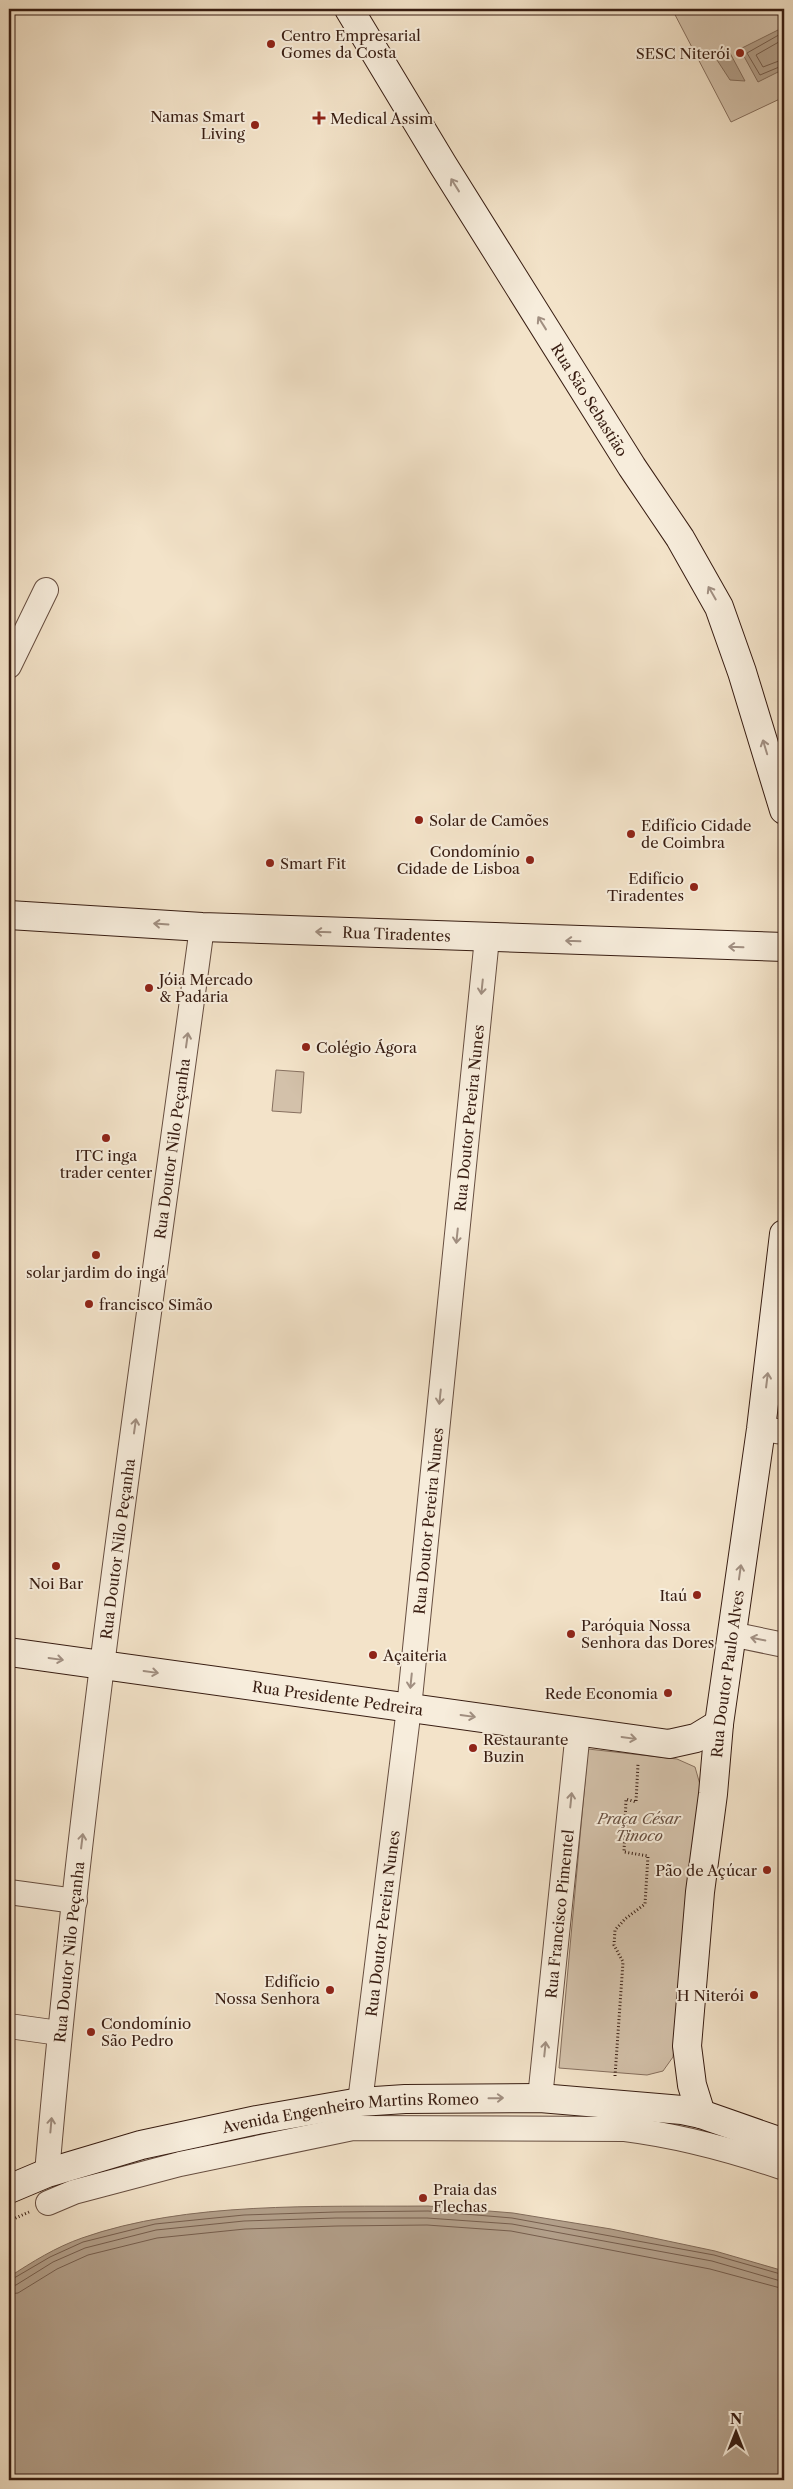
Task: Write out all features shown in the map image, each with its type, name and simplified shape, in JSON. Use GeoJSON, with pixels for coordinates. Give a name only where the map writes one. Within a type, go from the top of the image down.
{"type":"FeatureCollection","features":[{"type":"Feature","properties":{"kind":"main road","name":"Rua São Sebastião"},"geometry":{"type":"LineString","coordinates":[[353,10],[443,165],[626,459],[680,538],[720,607],[784,810]]}},
{"type":"Feature","properties":{"kind":"main road","name":"Rua Tiradentes"},"geometry":{"type":"LineString","coordinates":[[9,915],[202,927],[784,947]]}},
{"type":"Feature","properties":{"kind":"main road","name":"Rua Doutor Paulo Alves"},"geometry":{"type":"LineString","coordinates":[[701,2114],[692,2085],[687,2046],[700,1892],[731,1634],[773,1431],[784,1234]]}},
{"type":"Feature","properties":{"kind":"main road","name":"Rua Presidente Pedreira"},"geometry":{"type":"LineString","coordinates":[[9,1652],[669,1744],[696,1738],[719,1724]]}},
{"type":"Feature","properties":{"kind":"main road","name":"Rua Presidente Pedreira"},"geometry":{"type":"LineString","coordinates":[[669,1744],[702,1765],[714,1787]]}},
{"type":"Feature","properties":{"kind":"main road","name":"Avenida Engenheiro Martins Romeo"},"geometry":{"type":"LineString","coordinates":[[9,2189],[46,2173],[141,2145],[257,2120],[360,2102],[405,2099],[540,2098],[682,2110],[701,2114],[784,2143]]}},
{"type":"Feature","properties":{"kind":"street"},"geometry":{"type":"LineString","coordinates":[[9,666],[46,590]]}},
{"type":"Feature","properties":{"kind":"street","name":"Rua Doutor Nilo Peçanha"},"geometry":{"type":"LineString","coordinates":[[46,2173],[59,2033],[102,1665],[202,927]]}},
{"type":"Feature","properties":{"kind":"street","name":"Rua Doutor Pereira Nunes"},"geometry":{"type":"LineString","coordinates":[[360,2102],[409,1708],[487,938]]}},
{"type":"Feature","properties":{"kind":"street"},"geometry":{"type":"LineString","coordinates":[[731,1634],[784,1645]]}},
{"type":"Feature","properties":{"kind":"street","name":"Rua Francisco Pimentel"},"geometry":{"type":"LineString","coordinates":[[540,2098],[578,1731]]}},
{"type":"Feature","properties":{"kind":"street"},"geometry":{"type":"LineString","coordinates":[[9,1892],[75,1900]]}},
{"type":"Feature","properties":{"kind":"street"},"geometry":{"type":"LineString","coordinates":[[9,2026],[59,2033]]}},
{"type":"Feature","properties":{"kind":"street"},"geometry":{"type":"LineString","coordinates":[[48,2203],[74,2192],[180,2164],[353,2128],[625,2129],[652,2132],[734,2150],[784,2168]]}},
{"type":"Feature","properties":{"kind":"path"},"geometry":{"type":"LineString","coordinates":[[615,2076],[623,1962],[614,1945],[615,1930],[625,1919],[645,1904],[648,1856],[624,1852],[626,1800],[636,1802],[638,1762]]}},
{"type":"Feature","properties":{"kind":"green space","name":"SESC Niterói"},"geometry":{"type":"Polygon","coordinates":[[[672,9],[784,9],[784,97],[731,122],[672,9]]]}},
{"type":"Feature","properties":{"kind":"green space"},"geometry":{"type":"Polygon","coordinates":[[[276,1070],[304,1072],[301,1113],[272,1111],[276,1070]]]}},
{"type":"Feature","properties":{"kind":"green space","name":"Praça César Tinoco"},"geometry":{"type":"Polygon","coordinates":[[[588,1749],[677,1759],[695,1767],[701,1788],[673,2057],[663,2071],[647,2075],[559,2068],[588,1749]]]}},
{"type":"Feature","properties":{"kind":"water"},"geometry":{"type":"Polygon","coordinates":[[[784,27],[784,69],[758,82],[740,49],[784,27]]]}},
{"type":"Feature","properties":{"kind":"water"},"geometry":{"type":"Polygon","coordinates":[[[730,53],[745,81],[730,80],[717,60],[730,53]]]}},
{"type":"Feature","properties":{"kind":"water"},"geometry":{"type":"Polygon","coordinates":[[[428,2206],[513,2213],[611,2229],[715,2251],[784,2271],[784,2480],[9,2480],[9,2277],[44,2255],[82,2238],[123,2226],[165,2218],[253,2208],[428,2206]]]}},
{"type":"Feature","properties":{"kind":"place","name":"Centro Empresarial Gomes da Costa"},"geometry":{"type":"Point","coordinates":[271,44]}},
{"type":"Feature","properties":{"kind":"place","name":"SESC Niterói"},"geometry":{"type":"Point","coordinates":[740,53]}},
{"type":"Feature","properties":{"kind":"place","name":"Medical Assim"},"geometry":{"type":"Point","coordinates":[319,118]}},
{"type":"Feature","properties":{"kind":"place","name":"Namas Smart Living"},"geometry":{"type":"Point","coordinates":[255,125]}},
{"type":"Feature","properties":{"kind":"place","name":"Solar de Camões"},"geometry":{"type":"Point","coordinates":[419,820]}},
{"type":"Feature","properties":{"kind":"place","name":"Edifício Cidade de Coimbra"},"geometry":{"type":"Point","coordinates":[631,834]}},
{"type":"Feature","properties":{"kind":"place","name":"Condomínio Cidade de Lisboa"},"geometry":{"type":"Point","coordinates":[530,860]}},
{"type":"Feature","properties":{"kind":"place","name":"Smart Fit"},"geometry":{"type":"Point","coordinates":[270,863]}},
{"type":"Feature","properties":{"kind":"place","name":"Edifício Tiradentes"},"geometry":{"type":"Point","coordinates":[694,887]}},
{"type":"Feature","properties":{"kind":"place","name":"Jóia Mercado & Padaria"},"geometry":{"type":"Point","coordinates":[149,988]}},
{"type":"Feature","properties":{"kind":"place","name":"Colégio Ágora"},"geometry":{"type":"Point","coordinates":[306,1047]}},
{"type":"Feature","properties":{"kind":"place","name":"ITC inga trader center"},"geometry":{"type":"Point","coordinates":[106,1138]}},
{"type":"Feature","properties":{"kind":"place","name":"solar jardim do ingá"},"geometry":{"type":"Point","coordinates":[96,1255]}},
{"type":"Feature","properties":{"kind":"place","name":"francisco Simão"},"geometry":{"type":"Point","coordinates":[89,1304]}},
{"type":"Feature","properties":{"kind":"place","name":"Noi Bar"},"geometry":{"type":"Point","coordinates":[56,1566]}},
{"type":"Feature","properties":{"kind":"place","name":"Itaú"},"geometry":{"type":"Point","coordinates":[697,1595]}},
{"type":"Feature","properties":{"kind":"place","name":"Paróquia Nossa Senhora das Dores"},"geometry":{"type":"Point","coordinates":[571,1634]}},
{"type":"Feature","properties":{"kind":"place","name":"Açaiteria"},"geometry":{"type":"Point","coordinates":[373,1655]}},
{"type":"Feature","properties":{"kind":"place","name":"Rede Economia"},"geometry":{"type":"Point","coordinates":[668,1693]}},
{"type":"Feature","properties":{"kind":"place","name":"Restaurante Buzin"},"geometry":{"type":"Point","coordinates":[473,1748]}},
{"type":"Feature","properties":{"kind":"place","name":"Pão de Açúcar"},"geometry":{"type":"Point","coordinates":[767,1870]}},
{"type":"Feature","properties":{"kind":"place","name":"Edifício Nossa Senhora"},"geometry":{"type":"Point","coordinates":[330,1990]}},
{"type":"Feature","properties":{"kind":"place","name":"H Niterói"},"geometry":{"type":"Point","coordinates":[754,1995]}},
{"type":"Feature","properties":{"kind":"place","name":"Condomínio São Pedro"},"geometry":{"type":"Point","coordinates":[91,2032]}},
{"type":"Feature","properties":{"kind":"place","name":"Praia das Flechas"},"geometry":{"type":"Point","coordinates":[423,2198]}}]}
